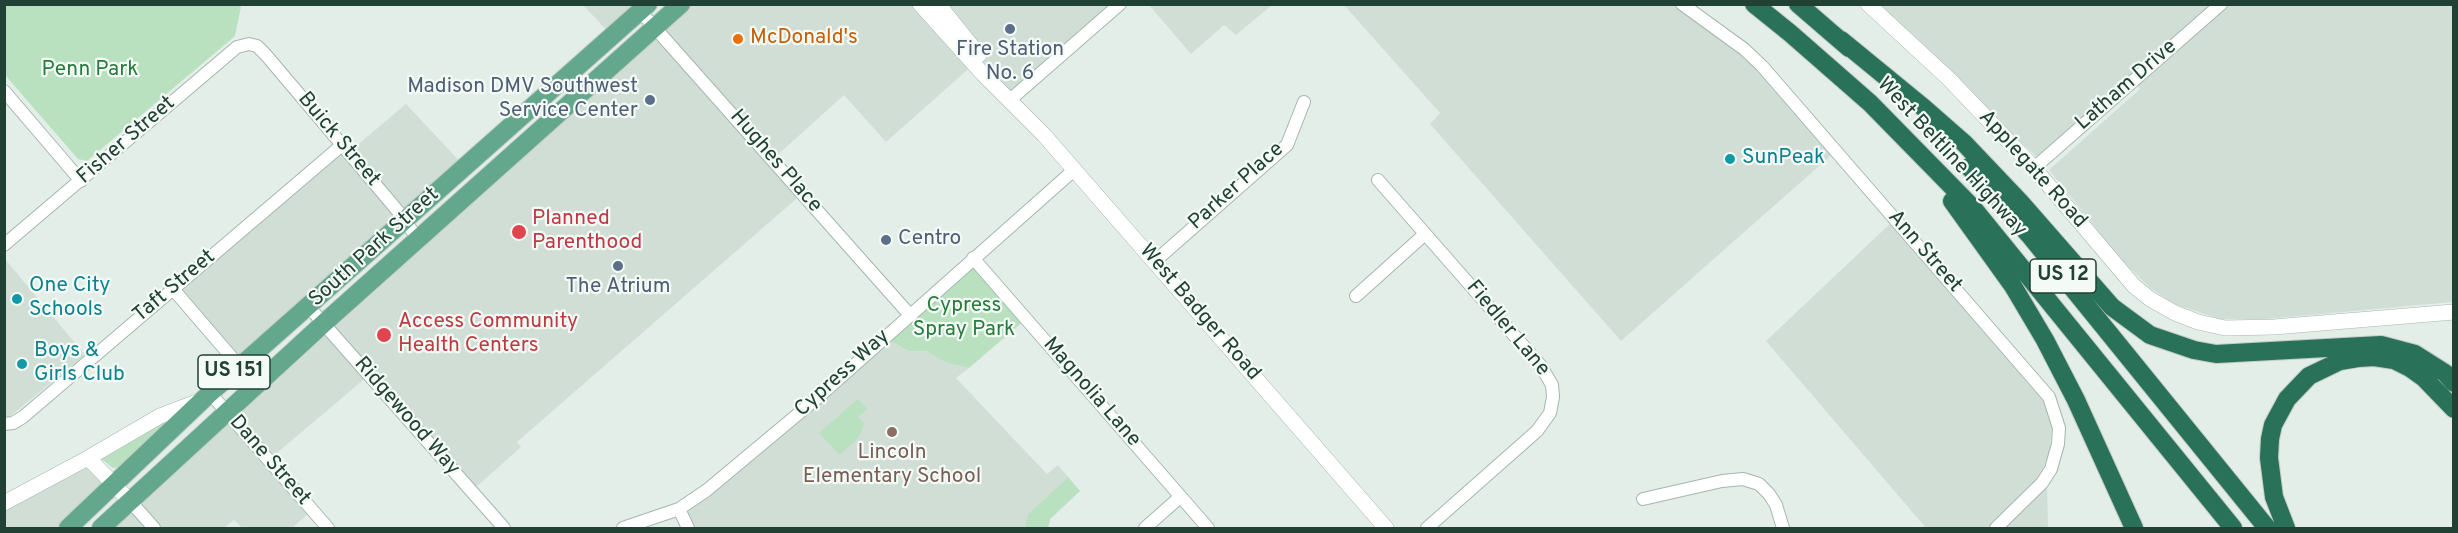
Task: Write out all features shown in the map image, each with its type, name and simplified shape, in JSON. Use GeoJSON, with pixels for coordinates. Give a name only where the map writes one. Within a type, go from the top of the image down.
{"type":"FeatureCollection","features":[{"type":"Feature","properties":{"kind":"highway","name":"West Beltline Highway"},"geometry":{"type":"LineString","coordinates":[[1754,4],[1870,103],[1980,217],[2233,528]]}},
{"type":"Feature","properties":{"kind":"highway","name":"West Beltline Highway"},"geometry":{"type":"LineString","coordinates":[[1798,4],[1841,40],[1995,195],[2267,528]]}},
{"type":"Feature","properties":{"kind":"highway"},"geometry":{"type":"LineString","coordinates":[[1841,40],[1964,143],[2021,203],[2112,307],[2150,335],[2194,350],[2216,354],[2381,345],[2415,354],[2445,374],[2454,383]]}},
{"type":"Feature","properties":{"kind":"highway"},"geometry":{"type":"LineString","coordinates":[[1870,103],[1952,201],[2013,286],[2076,400],[2134,528]]}},
{"type":"Feature","properties":{"kind":"highway"},"geometry":{"type":"LineString","coordinates":[[2286,528],[2272,487],[2270,439],[2273,425],[2287,399],[2309,376],[2340,361],[2374,357],[2394,360],[2424,378],[2454,409]]}},
{"type":"Feature","properties":{"kind":"highway"},"geometry":{"type":"LineString","coordinates":[[2105,464],[2129,528]]}},
{"type":"Feature","properties":{"kind":"main road","name":"South Park Street"},"geometry":{"type":"LineString","coordinates":[[101,528],[226,411],[681,4]]}},
{"type":"Feature","properties":{"kind":"main road","name":"South Park Street"},"geometry":{"type":"LineString","coordinates":[[68,528],[207,396],[644,8]]}},
{"type":"Feature","properties":{"kind":"street","name":"West Badger Road"},"geometry":{"type":"LineString","coordinates":[[920,4],[983,74],[1011,99],[1386,528]]}},
{"type":"Feature","properties":{"kind":"street","name":"West Badger Road"},"geometry":{"type":"LineString","coordinates":[[938,4],[995,74],[1011,99]]}},
{"type":"Feature","properties":{"kind":"street"},"geometry":{"type":"LineString","coordinates":[[1011,99],[1120,4]]}},
{"type":"Feature","properties":{"kind":"street","name":"Ann Street"},"geometry":{"type":"LineString","coordinates":[[1682,4],[1762,66],[2049,397],[2059,428],[2054,463],[2042,483],[1996,528]]}},
{"type":"Feature","properties":{"kind":"street","name":"Applegate Road"},"geometry":{"type":"LineString","coordinates":[[1868,4],[1949,79],[2034,168],[2134,286],[2175,313],[2198,322],[2225,328],[2274,327],[2454,312]]}},
{"type":"Feature","properties":{"kind":"street","name":"Latham Drive"},"geometry":{"type":"LineString","coordinates":[[2034,168],[2221,4]]}},
{"type":"Feature","properties":{"kind":"street","name":"Hughes Place"},"geometry":{"type":"LineString","coordinates":[[644,8],[655,29],[909,314]]}},
{"type":"Feature","properties":{"kind":"street","name":"Buick Street"},"geometry":{"type":"LineString","coordinates":[[253,44],[266,55],[418,239]]}},
{"type":"Feature","properties":{"kind":"street","name":"Fisher Street"},"geometry":{"type":"LineString","coordinates":[[4,245],[237,47],[253,44]]}},
{"type":"Feature","properties":{"kind":"street"},"geometry":{"type":"LineString","coordinates":[[4,91],[81,181]]}},
{"type":"Feature","properties":{"kind":"street","name":"Parker Place"},"geometry":{"type":"LineString","coordinates":[[1154,262],[1287,145],[1304,102]]}},
{"type":"Feature","properties":{"kind":"street","name":"Taft Street"},"geometry":{"type":"LineString","coordinates":[[4,424],[13,423],[23,417],[342,145]]}},
{"type":"Feature","properties":{"kind":"street","name":"Cypress Way"},"geometry":{"type":"LineString","coordinates":[[623,528],[679,509],[707,490],[798,414],[1074,170]]}},
{"type":"Feature","properties":{"kind":"street","name":"Fiedler Lane"},"geometry":{"type":"LineString","coordinates":[[1377,180],[1541,366],[1550,380],[1553,397],[1550,413],[1537,432],[1427,528]]}},
{"type":"Feature","properties":{"kind":"street"},"geometry":{"type":"LineString","coordinates":[[1356,296],[1425,234]]}},
{"type":"Feature","properties":{"kind":"street","name":"Magnolia Lane"},"geometry":{"type":"LineString","coordinates":[[974,258],[1208,528]]}},
{"type":"Feature","properties":{"kind":"street"},"geometry":{"type":"LineString","coordinates":[[172,289],[240,367]]}},
{"type":"Feature","properties":{"kind":"street","name":"Ridgewood Way"},"geometry":{"type":"LineString","coordinates":[[308,306],[504,528]]}},
{"type":"Feature","properties":{"kind":"street"},"geometry":{"type":"LineString","coordinates":[[4,503],[160,416],[207,396]]}},
{"type":"Feature","properties":{"kind":"street","name":"Dane Street"},"geometry":{"type":"LineString","coordinates":[[207,396],[226,411],[328,528]]}},
{"type":"Feature","properties":{"kind":"street"},"geometry":{"type":"LineString","coordinates":[[88,458],[154,528]]}},
{"type":"Feature","properties":{"kind":"street"},"geometry":{"type":"LineString","coordinates":[[1643,499],[1722,481],[1743,479],[1759,484],[1769,494],[1776,505],[1783,528]]}},
{"type":"Feature","properties":{"kind":"street"},"geometry":{"type":"LineString","coordinates":[[1145,528],[1180,497]]}},
{"type":"Feature","properties":{"kind":"street"},"geometry":{"type":"LineString","coordinates":[[679,509],[688,528]]}},
{"type":"Feature","properties":{"kind":"shaded area"},"geometry":{"type":"Polygon","coordinates":[[[583,5],[648,5],[612,36],[583,5]]]}},
{"type":"Feature","properties":{"kind":"shaded area"},"geometry":{"type":"Polygon","coordinates":[[[681,5],[1120,5],[1011,99],[974,64],[886,142],[844,95],[773,159],[803,193],[517,442],[521,447],[475,488],[369,375],[271,458],[312,510],[292,528],[242,528],[234,520],[224,528],[101,528],[681,5]]]}},
{"type":"Feature","properties":{"kind":"shaded area"},"geometry":{"type":"Polygon","coordinates":[[[1149,5],[1272,5],[1236,35],[1224,25],[1191,54],[1149,5]]]}},
{"type":"Feature","properties":{"kind":"shaded area"},"geometry":{"type":"Polygon","coordinates":[[[1344,5],[1682,5],[1744,49],[1836,151],[1621,341],[1430,124],[1440,113],[1344,5]]]}},
{"type":"Feature","properties":{"kind":"shaded area"},"geometry":{"type":"Polygon","coordinates":[[[1868,5],[2453,5],[2453,302],[2265,319],[2220,319],[2174,304],[2149,287],[2122,260],[2049,170],[2140,89],[2130,76],[2037,157],[1868,5]]]}},
{"type":"Feature","properties":{"kind":"shaded area"},"geometry":{"type":"Polygon","coordinates":[[[406,104],[466,168],[240,367],[173,289],[342,145],[349,152],[406,104]]]}},
{"type":"Feature","properties":{"kind":"shaded area"},"geometry":{"type":"Polygon","coordinates":[[[1895,219],[2040,384],[2052,430],[2049,456],[2038,477],[2047,488],[2048,528],[1926,528],[1766,341],[1895,219]]]}},
{"type":"Feature","properties":{"kind":"shaded area"},"geometry":{"type":"Polygon","coordinates":[[[5,259],[85,355],[9,417],[4,417],[5,259]]]}},
{"type":"Feature","properties":{"kind":"shaded area","name":"Lincoln Elementary School"},"geometry":{"type":"Polygon","coordinates":[[[884,337],[908,351],[926,351],[947,363],[969,368],[956,378],[1047,474],[1058,465],[1080,491],[1050,519],[1048,528],[688,528],[679,509],[884,337]]]}},
{"type":"Feature","properties":{"kind":"shaded area"},"geometry":{"type":"Polygon","coordinates":[[[88,458],[114,485],[68,528],[5,528],[5,503],[88,458]]]}},
{"type":"Feature","properties":{"kind":"green space","name":"Penn Park"},"geometry":{"type":"Polygon","coordinates":[[[238,4],[241,7],[235,36],[87,161],[78,159],[5,75],[5,5],[238,4]]]}},
{"type":"Feature","properties":{"kind":"green space","name":"Cypress Spray Park"},"geometry":{"type":"Polygon","coordinates":[[[973,258],[1026,319],[969,368],[947,363],[926,351],[908,351],[884,337],[973,258]]]}},
{"type":"Feature","properties":{"kind":"green space"},"geometry":{"type":"Polygon","coordinates":[[[858,399],[867,409],[858,417],[864,424],[856,440],[840,455],[819,433],[858,399]]]}},
{"type":"Feature","properties":{"kind":"green space"},"geometry":{"type":"Polygon","coordinates":[[[165,420],[168,421],[121,467],[113,468],[100,458],[165,420]]]}},
{"type":"Feature","properties":{"kind":"green space"},"geometry":{"type":"Polygon","coordinates":[[[1068,477],[1080,491],[1050,519],[1048,528],[1025,528],[1028,515],[1068,477]]]}},
{"type":"Feature","properties":{"kind":"place","name":"Fire Station No. 6"},"geometry":{"type":"Point","coordinates":[1010,29]}},
{"type":"Feature","properties":{"kind":"place","name":"McDonald's"},"geometry":{"type":"Point","coordinates":[738,39]}},
{"type":"Feature","properties":{"kind":"place","name":"Madison DMV Southwest Service Center"},"geometry":{"type":"Point","coordinates":[650,100]}},
{"type":"Feature","properties":{"kind":"place","name":"SunPeak"},"geometry":{"type":"Point","coordinates":[1730,159]}},
{"type":"Feature","properties":{"kind":"place","name":"Planned Parenthood"},"geometry":{"type":"Point","coordinates":[519,232]}},
{"type":"Feature","properties":{"kind":"place","name":"Centro"},"geometry":{"type":"Point","coordinates":[886,240]}},
{"type":"Feature","properties":{"kind":"place","name":"The Atrium"},"geometry":{"type":"Point","coordinates":[618,266]}},
{"type":"Feature","properties":{"kind":"place","name":"One City Schools"},"geometry":{"type":"Point","coordinates":[17,299]}},
{"type":"Feature","properties":{"kind":"place","name":"Access Community Health Centers"},"geometry":{"type":"Point","coordinates":[384,335]}},
{"type":"Feature","properties":{"kind":"place","name":"Boys & Girls Club"},"geometry":{"type":"Point","coordinates":[22,364]}},
{"type":"Feature","properties":{"kind":"place","name":"Lincoln Elementary School"},"geometry":{"type":"Point","coordinates":[892,432]}}]}
